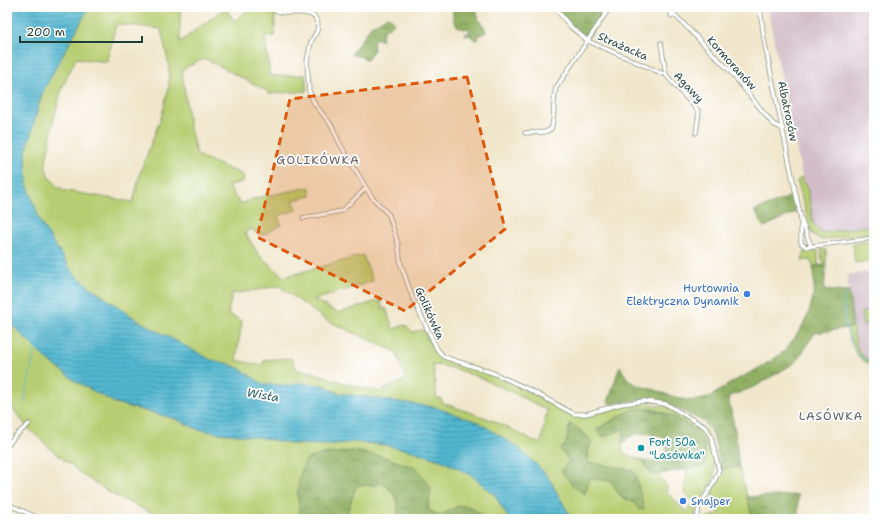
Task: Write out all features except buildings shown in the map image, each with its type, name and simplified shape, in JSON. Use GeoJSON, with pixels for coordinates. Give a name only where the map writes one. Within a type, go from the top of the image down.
{"type":"FeatureCollection","features":[{"type":"Feature","properties":{"kind":"street","name":"Golikówka"},"geometry":{"type":"LineString","coordinates":[[270,7],[282,13],[305,12],[315,17],[318,24],[317,31],[311,42],[307,61],[309,91],[314,103],[332,126],[340,144],[366,188],[389,215],[392,222],[401,265],[413,299],[435,346],[444,356],[493,373],[530,390],[574,414],[586,414],[621,404],[644,401],[666,404],[705,427],[711,437],[718,470],[714,482],[698,507],[697,519]]}},
{"type":"Feature","properties":{"kind":"street","name":"Strażacka"},"geometry":{"type":"LineString","coordinates":[[554,7],[571,27],[588,41],[666,75]]}},
{"type":"Feature","properties":{"kind":"street"},"geometry":{"type":"LineString","coordinates":[[526,133],[545,132],[551,129],[554,123],[553,99],[556,88],[610,7]]}},
{"type":"Feature","properties":{"kind":"street","name":"Kormoranów"},"geometry":{"type":"LineString","coordinates":[[667,7],[672,15],[728,69],[773,124],[783,129]]}},
{"type":"Feature","properties":{"kind":"street"},"geometry":{"type":"LineString","coordinates":[[672,15],[679,7]]}},
{"type":"Feature","properties":{"kind":"street","name":"Albatrosów"},"geometry":{"type":"LineString","coordinates":[[760,7],[764,40],[800,219],[809,246]]}},
{"type":"Feature","properties":{"kind":"street","name":"Strażacka"},"geometry":{"type":"LineString","coordinates":[[661,43],[666,75]]}},
{"type":"Feature","properties":{"kind":"street","name":"Agawy"},"geometry":{"type":"LineString","coordinates":[[666,75],[700,112],[696,134]]}},
{"type":"Feature","properties":{"kind":"street"},"geometry":{"type":"LineString","coordinates":[[303,218],[342,211],[366,188]]}},
{"type":"Feature","properties":{"kind":"street","name":"Albatrosów"},"geometry":{"type":"LineString","coordinates":[[800,219],[801,242],[809,246]]}},
{"type":"Feature","properties":{"kind":"street"},"geometry":{"type":"LineString","coordinates":[[809,246],[874,238]]}},
{"type":"Feature","properties":{"kind":"street"},"geometry":{"type":"LineString","coordinates":[[7,447],[14,437],[29,424]]}},
{"type":"Feature","properties":{"kind":"street"},"geometry":{"type":"LineString","coordinates":[[7,504],[41,519]]}},
{"type":"Feature","properties":{"kind":"highlighted area"},"geometry":{"type":"Polygon","coordinates":[[[467,77],[505,229],[405,311],[257,237],[290,99],[467,77]]]}},
{"type":"Feature","properties":{"kind":"shaded area"},"geometry":{"type":"Polygon","coordinates":[[[767,7],[874,7],[874,226],[816,235],[814,234],[767,7]]]}},
{"type":"Feature","properties":{"kind":"shaded area"},"geometry":{"type":"Polygon","coordinates":[[[870,259],[874,259],[874,363],[861,356],[856,345],[847,275],[871,272],[870,259]]]}},
{"type":"Feature","properties":{"kind":"green space"},"geometry":{"type":"Polygon","coordinates":[[[89,7],[180,7],[180,42],[225,8],[234,21],[252,7],[268,7],[275,14],[275,36],[265,37],[270,76],[305,75],[307,91],[269,94],[269,92],[206,59],[198,61],[182,70],[189,125],[197,155],[243,175],[244,181],[228,186],[240,204],[256,198],[310,187],[311,196],[294,200],[296,210],[278,216],[281,225],[263,235],[257,231],[255,233],[251,228],[245,233],[259,255],[284,277],[363,255],[373,281],[314,300],[338,313],[380,300],[383,309],[386,308],[393,329],[406,325],[412,332],[424,330],[432,348],[441,358],[489,373],[582,418],[622,406],[647,404],[667,407],[705,429],[712,450],[715,472],[712,483],[700,502],[697,503],[684,493],[687,469],[704,466],[699,436],[692,427],[665,413],[644,409],[626,413],[596,430],[625,427],[622,444],[623,452],[643,461],[652,475],[658,474],[667,486],[666,492],[686,511],[693,505],[696,510],[695,519],[689,519],[684,516],[683,519],[572,519],[548,477],[434,407],[338,393],[322,385],[290,386],[263,384],[240,369],[229,364],[211,360],[137,320],[91,288],[73,273],[40,222],[27,183],[26,152],[42,93],[89,7]],[[116,24],[107,62],[76,58],[62,88],[54,118],[46,169],[49,177],[58,187],[66,191],[133,202],[141,170],[162,115],[169,86],[169,66],[161,29],[116,24]],[[279,286],[232,294],[228,314],[242,321],[236,360],[262,366],[264,360],[291,358],[297,370],[312,372],[351,385],[380,392],[406,379],[396,352],[326,320],[279,286]],[[433,365],[437,400],[440,397],[443,403],[492,420],[538,443],[541,443],[547,410],[474,375],[444,366],[433,365]],[[570,423],[566,444],[590,478],[611,481],[621,497],[635,503],[635,474],[587,462],[589,446],[570,423]]]}},
{"type":"Feature","properties":{"kind":"green space"},"geometry":{"type":"Polygon","coordinates":[[[452,7],[476,8],[479,21],[482,22],[486,32],[478,36],[478,39],[476,40],[469,35],[465,35],[466,33],[470,34],[468,28],[461,28],[455,24],[452,7]]]}},
{"type":"Feature","properties":{"kind":"green space"},"geometry":{"type":"Polygon","coordinates":[[[557,7],[608,7],[590,35],[586,37],[567,21],[557,7]]]}},
{"type":"Feature","properties":{"kind":"green space"},"geometry":{"type":"Polygon","coordinates":[[[388,16],[394,21],[393,24],[383,31],[382,39],[379,40],[378,38],[373,40],[374,50],[367,59],[351,54],[371,26],[388,16]]]}},
{"type":"Feature","properties":{"kind":"green space"},"geometry":{"type":"Polygon","coordinates":[[[803,178],[803,183],[807,185],[813,223],[821,233],[874,225],[874,232],[822,240],[812,234],[797,181],[803,178]]]}},
{"type":"Feature","properties":{"kind":"green space"},"geometry":{"type":"Polygon","coordinates":[[[792,196],[796,212],[764,227],[754,211],[792,196]]]}},
{"type":"Feature","properties":{"kind":"green space"},"geometry":{"type":"Polygon","coordinates":[[[874,240],[874,261],[855,263],[853,244],[874,240]]]}},
{"type":"Feature","properties":{"kind":"green space"},"geometry":{"type":"Polygon","coordinates":[[[816,249],[818,252],[818,265],[824,265],[825,262],[822,261],[821,249],[826,250],[826,267],[813,266],[810,260],[802,261],[805,251],[816,249]]]}},
{"type":"Feature","properties":{"kind":"green space"},"geometry":{"type":"Polygon","coordinates":[[[813,266],[826,267],[824,290],[849,291],[853,327],[815,333],[796,362],[756,386],[728,397],[735,431],[739,467],[720,469],[715,442],[708,427],[700,420],[679,409],[652,400],[610,404],[608,402],[620,366],[630,381],[638,385],[677,398],[699,400],[712,395],[771,361],[786,349],[801,328],[809,312],[812,303],[814,286],[813,266]]]}},
{"type":"Feature","properties":{"kind":"green space"},"geometry":{"type":"Polygon","coordinates":[[[874,311],[874,325],[863,325],[861,312],[874,311]]]}},
{"type":"Feature","properties":{"kind":"green space"},"geometry":{"type":"Polygon","coordinates":[[[7,320],[44,357],[115,403],[176,419],[197,429],[219,433],[257,437],[293,444],[326,445],[354,442],[385,445],[413,451],[443,461],[471,475],[495,495],[509,519],[486,519],[469,506],[454,508],[440,516],[428,510],[431,488],[416,468],[383,457],[353,451],[324,454],[307,459],[297,494],[301,511],[299,519],[164,519],[114,495],[87,478],[52,450],[28,428],[7,402],[7,320]]]}},
{"type":"Feature","properties":{"kind":"green space"},"geometry":{"type":"Polygon","coordinates":[[[853,327],[860,353],[874,363],[874,367],[862,359],[855,351],[846,328],[853,327]]]}},
{"type":"Feature","properties":{"kind":"green space"},"geometry":{"type":"Polygon","coordinates":[[[640,408],[652,410],[677,418],[696,432],[703,441],[705,453],[704,466],[652,475],[643,461],[657,461],[663,458],[667,449],[663,438],[653,434],[635,435],[626,440],[623,445],[625,428],[604,437],[596,430],[631,410],[640,408]]]}},
{"type":"Feature","properties":{"kind":"green space"},"geometry":{"type":"Polygon","coordinates":[[[570,423],[587,436],[592,442],[589,447],[587,462],[632,470],[635,473],[644,509],[639,510],[635,503],[621,497],[611,481],[590,478],[585,494],[574,487],[561,471],[569,461],[560,449],[566,444],[570,423]]]}},
{"type":"Feature","properties":{"kind":"green space"},"geometry":{"type":"Polygon","coordinates":[[[353,451],[383,457],[416,468],[431,488],[428,510],[440,516],[459,506],[468,506],[486,519],[398,519],[396,498],[391,490],[381,483],[374,485],[359,485],[355,489],[345,519],[299,519],[299,484],[307,459],[324,454],[353,451]]]}},
{"type":"Feature","properties":{"kind":"green space"},"geometry":{"type":"Polygon","coordinates":[[[739,467],[753,519],[703,519],[719,514],[712,490],[717,482],[720,469],[739,467]]]}},
{"type":"Feature","properties":{"kind":"green space"},"geometry":{"type":"Polygon","coordinates":[[[381,483],[391,490],[396,498],[398,519],[345,519],[355,489],[359,484],[374,485],[381,483]]]}},
{"type":"Feature","properties":{"kind":"green space"},"geometry":{"type":"Polygon","coordinates":[[[798,495],[798,519],[753,519],[747,497],[798,495]]]}},
{"type":"Feature","properties":{"kind":"water","name":"Wisła"},"geometry":{"type":"Polygon","coordinates":[[[10,7],[89,7],[42,93],[26,152],[27,183],[40,222],[73,273],[91,288],[137,320],[211,360],[229,364],[240,369],[263,384],[290,386],[297,383],[322,385],[338,393],[434,407],[478,422],[516,446],[538,466],[548,477],[572,519],[509,519],[495,495],[471,475],[443,461],[413,451],[385,445],[354,442],[326,445],[293,444],[257,437],[197,429],[176,419],[115,403],[75,381],[44,357],[7,320],[7,10],[10,7]]]}},
{"type":"Feature","properties":{"kind":"waterway"},"geometry":{"type":"LineString","coordinates":[[843,294],[846,328],[856,353],[874,365]]}},
{"type":"Feature","properties":{"kind":"waterway"},"geometry":{"type":"LineString","coordinates":[[24,403],[35,349]]}},
{"type":"Feature","properties":{"kind":"waterway"},"geometry":{"type":"LineString","coordinates":[[7,421],[11,414]]}},
{"type":"Feature","properties":{"kind":"place","name":"Hurtownia Elektryczna Dynamik"},"geometry":{"type":"Point","coordinates":[747,294]}},
{"type":"Feature","properties":{"kind":"place","name":"Fort 50a \"Lasówka\""},"geometry":{"type":"Point","coordinates":[641,448]}},
{"type":"Feature","properties":{"kind":"place","name":"Snajper"},"geometry":{"type":"Point","coordinates":[683,501]}},
{"type":"Feature","properties":{"kind":"district","name":"GOLIKÓWKA"},"geometry":{"type":"Point","coordinates":[318,160]}},
{"type":"Feature","properties":{"kind":"district","name":"LASÓWKA"},"geometry":{"type":"Point","coordinates":[831,416]}}]}
